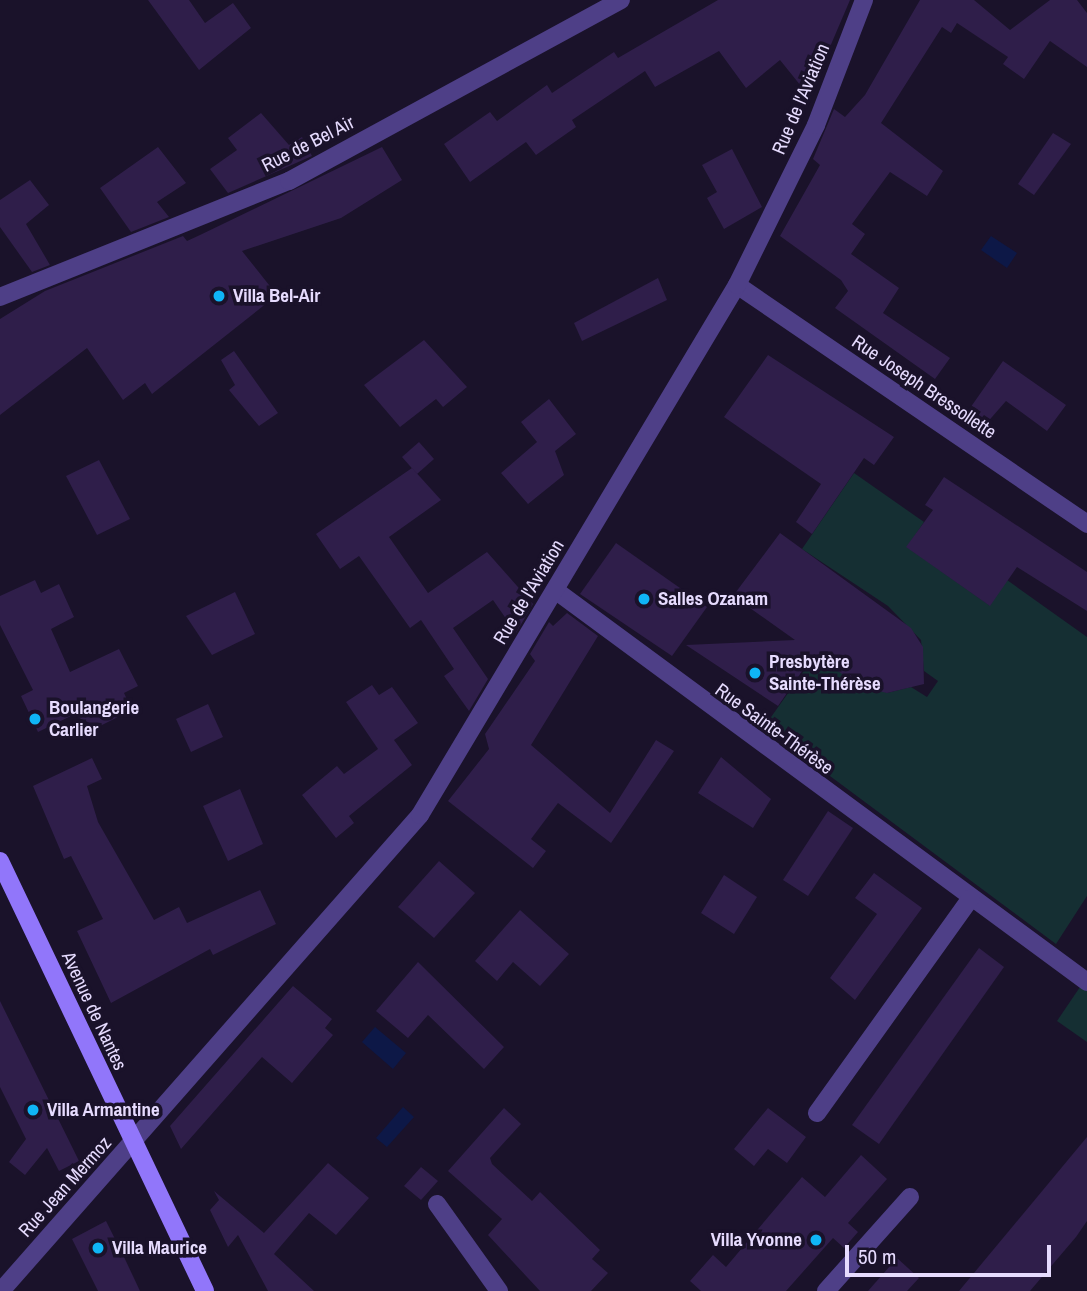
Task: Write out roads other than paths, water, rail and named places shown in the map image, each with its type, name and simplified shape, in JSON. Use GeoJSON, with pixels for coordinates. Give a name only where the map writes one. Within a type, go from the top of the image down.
{"type":"FeatureCollection","features":[{"type":"Feature","properties":{"kind":"main road","name":"Avenue de Nantes"},"geometry":{"type":"LineString","coordinates":[[0,861],[5,883],[205,1291]]}},
{"type":"Feature","properties":{"kind":"street","name":"Rue de Bel Air"},"geometry":{"type":"LineString","coordinates":[[0,297],[289,181],[621,0]]}},
{"type":"Feature","properties":{"kind":"street","name":"Rue de l'Aviation"},"geometry":{"type":"LineString","coordinates":[[133,1143],[420,815],[737,285],[816,125],[863,0]]}},
{"type":"Feature","properties":{"kind":"street","name":"Rue Joseph Bressollette"},"geometry":{"type":"LineString","coordinates":[[737,285],[1087,524]]}},
{"type":"Feature","properties":{"kind":"street","name":"Rue Sainte-Thérèse"},"geometry":{"type":"LineString","coordinates":[[555,590],[1087,982]]}},
{"type":"Feature","properties":{"kind":"street"},"geometry":{"type":"LineString","coordinates":[[817,1113],[971,898]]}},
{"type":"Feature","properties":{"kind":"street","name":"Rue Jean Mermoz"},"geometry":{"type":"LineString","coordinates":[[1,1291],[133,1143]]}},
{"type":"Feature","properties":{"kind":"street"},"geometry":{"type":"LineString","coordinates":[[826,1291],[911,1197]]}},
{"type":"Feature","properties":{"kind":"street"},"geometry":{"type":"LineString","coordinates":[[437,1204],[499,1291]]}},
{"type":"Feature","properties":{"kind":"place","name":"Villa Bel-Air"},"geometry":{"type":"Point","coordinates":[219,296]}},
{"type":"Feature","properties":{"kind":"place","name":"Salles Ozanam"},"geometry":{"type":"Point","coordinates":[644,599]}},
{"type":"Feature","properties":{"kind":"place","name":"Presbytère Sainte-Thérèse"},"geometry":{"type":"Point","coordinates":[755,673]}},
{"type":"Feature","properties":{"kind":"place","name":"Boulangerie Carlier"},"geometry":{"type":"Point","coordinates":[35,719]}},
{"type":"Feature","properties":{"kind":"place","name":"Villa Armantine"},"geometry":{"type":"Point","coordinates":[33,1110]}},
{"type":"Feature","properties":{"kind":"place","name":"Villa Yvonne"},"geometry":{"type":"Point","coordinates":[816,1240]}},
{"type":"Feature","properties":{"kind":"place","name":"Villa Maurice"},"geometry":{"type":"Point","coordinates":[98,1248]}}]}
